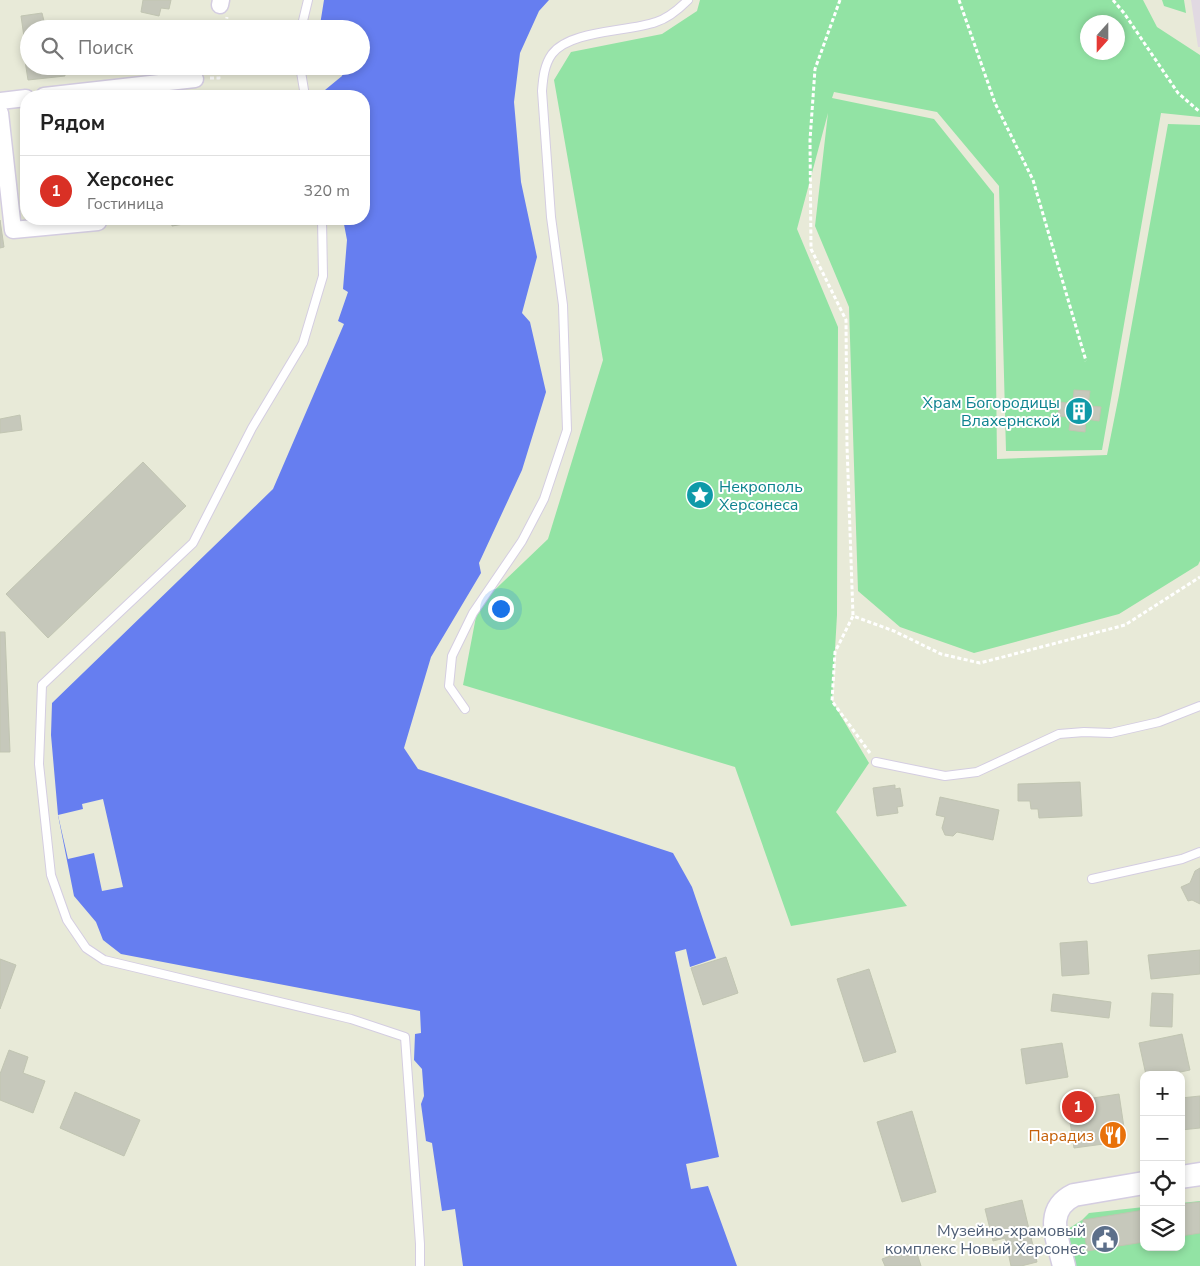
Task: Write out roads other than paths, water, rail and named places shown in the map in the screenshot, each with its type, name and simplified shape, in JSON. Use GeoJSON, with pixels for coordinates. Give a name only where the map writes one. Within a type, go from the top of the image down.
{"type":"FeatureCollection","features":[{"type":"Feature","properties":{"kind":"main road"},"geometry":{"type":"LineString","coordinates":[[1185,1176],[1200,1174]]}},
{"type":"Feature","properties":{"kind":"main road"},"geometry":{"type":"LineString","coordinates":[[1064,1266],[1054,1218],[1058,1208],[1065,1199],[1074,1195],[1140,1184]]}},
{"type":"Feature","properties":{"kind":"street"},"geometry":{"type":"LineString","coordinates":[[97,90],[195,79]]}},
{"type":"Feature","properties":{"kind":"street"},"geometry":{"type":"LineString","coordinates":[[0,101],[20,99]]}},
{"type":"Feature","properties":{"kind":"street"},"geometry":{"type":"LineString","coordinates":[[0,113],[14,230],[66,225]]}},
{"type":"Feature","properties":{"kind":"lane"},"geometry":{"type":"LineString","coordinates":[[303,20],[308,0]]}},
{"type":"Feature","properties":{"kind":"lane"},"geometry":{"type":"LineString","coordinates":[[465,709],[449,686],[452,656],[473,612],[522,541],[544,499],[567,430],[563,305],[551,217],[542,91],[544,73],[552,54],[570,40],[657,22],[677,11],[688,0]]}},
{"type":"Feature","properties":{"kind":"lane"},"geometry":{"type":"LineString","coordinates":[[302,75],[304,90]]}},
{"type":"Feature","properties":{"kind":"lane"},"geometry":{"type":"LineString","coordinates":[[322,225],[323,276],[303,344],[252,428],[193,543],[42,685],[38,764],[51,875],[67,920],[86,948],[104,960],[351,1019],[405,1037],[420,1266]]}},
{"type":"Feature","properties":{"kind":"lane"},"geometry":{"type":"LineString","coordinates":[[876,762],[944,776],[977,772],[1059,734],[1084,732],[1111,733],[1159,722],[1200,706]]}},
{"type":"Feature","properties":{"kind":"lane"},"geometry":{"type":"LineString","coordinates":[[1092,879],[1182,859],[1200,852]]}},
{"type":"Feature","properties":{"kind":"water"},"geometry":{"type":"Polygon","coordinates":[[[324,0],[549,0],[539,11],[520,53],[514,102],[521,182],[537,257],[522,313],[530,322],[546,392],[522,470],[479,563],[481,573],[431,657],[404,748],[418,769],[673,853],[692,887],[716,958],[690,967],[686,949],[675,952],[719,1157],[686,1164],[691,1189],[708,1186],[737,1266],[463,1266],[455,1209],[442,1211],[432,1143],[426,1141],[421,1104],[424,1096],[422,1069],[414,1060],[415,1034],[421,1033],[420,1011],[121,954],[103,940],[96,922],[74,896],[58,815],[51,735],[52,703],[273,489],[344,324],[338,321],[348,292],[343,289],[347,240],[344,225],[370,225],[370,90],[325,90],[342,75],[370,75],[370,20],[321,20],[324,0]]]}},
{"type":"Feature","properties":{"kind":"place","name":"Храм Богородицы Влахернской"},"geometry":{"type":"Point","coordinates":[1079,411]}},
{"type":"Feature","properties":{"kind":"place","name":"Некрополь Херсонеса"},"geometry":{"type":"Point","coordinates":[700,495]}},
{"type":"Feature","properties":{"kind":"place","name":"Херсонес"},"geometry":{"type":"Point","coordinates":[1078,1107]}},
{"type":"Feature","properties":{"kind":"place","name":"Парадиз"},"geometry":{"type":"Point","coordinates":[1113,1135]}},
{"type":"Feature","properties":{"kind":"place","name":"Музейно-храмовый комплекс Новый Херсонес"},"geometry":{"type":"Point","coordinates":[1105,1239]}}]}
